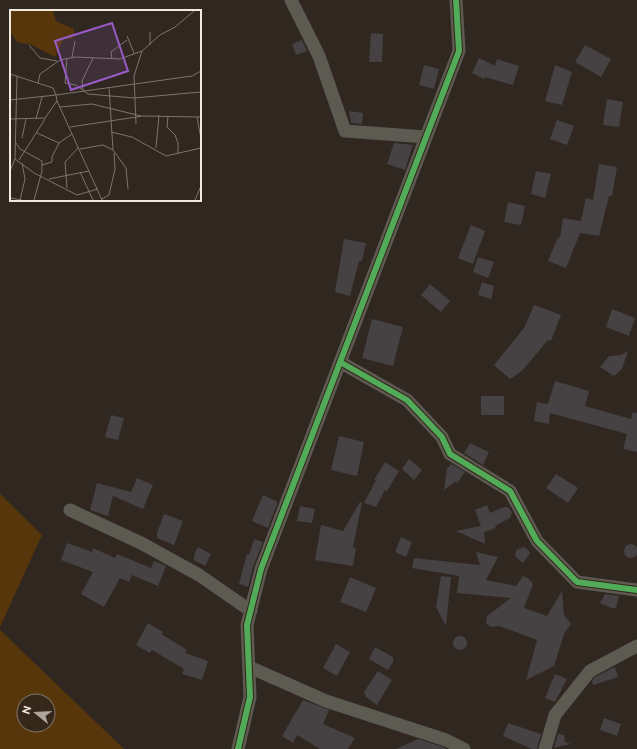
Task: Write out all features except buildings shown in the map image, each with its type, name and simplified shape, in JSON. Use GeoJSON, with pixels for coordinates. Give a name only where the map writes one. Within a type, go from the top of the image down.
{"type":"FeatureCollection","features":[{"type":"Feature","properties":{"kind":"street"},"geometry":{"type":"LineString","coordinates":[[291,0],[319,56],[345,131],[426,136]]}},
{"type":"Feature","properties":{"kind":"street"},"geometry":{"type":"LineString","coordinates":[[238,749],[250,697],[247,625],[261,570],[459,51],[456,0]]}},
{"type":"Feature","properties":{"kind":"street"},"geometry":{"type":"LineString","coordinates":[[340,362],[407,400],[442,437],[450,454],[510,490],[537,541],[577,582],[637,590]]}},
{"type":"Feature","properties":{"kind":"street"},"geometry":{"type":"LineString","coordinates":[[70,510],[141,543],[199,575],[250,611]]}},
{"type":"Feature","properties":{"kind":"street"},"geometry":{"type":"LineString","coordinates":[[545,749],[555,716],[590,671],[637,646]]}},
{"type":"Feature","properties":{"kind":"street"},"geometry":{"type":"LineString","coordinates":[[249,667],[326,701],[446,740],[464,749]]}},
{"type":"Feature","properties":{"kind":"shaded area"},"geometry":{"type":"Polygon","coordinates":[[[0,494],[42,535],[0,627],[0,494]]]}},
{"type":"Feature","properties":{"kind":"shaded area"},"geometry":{"type":"Polygon","coordinates":[[[0,630],[124,749],[0,749],[0,630]]]}},
{"type":"Feature","properties":{"kind":"cycle path"},"geometry":{"type":"LineString","coordinates":[[238,749],[250,697],[247,625],[261,569],[459,51],[456,0]]}},
{"type":"Feature","properties":{"kind":"cycle path"},"geometry":{"type":"LineString","coordinates":[[340,362],[407,400],[442,437],[450,454],[510,491],[537,541],[577,582],[637,590]]}}]}
